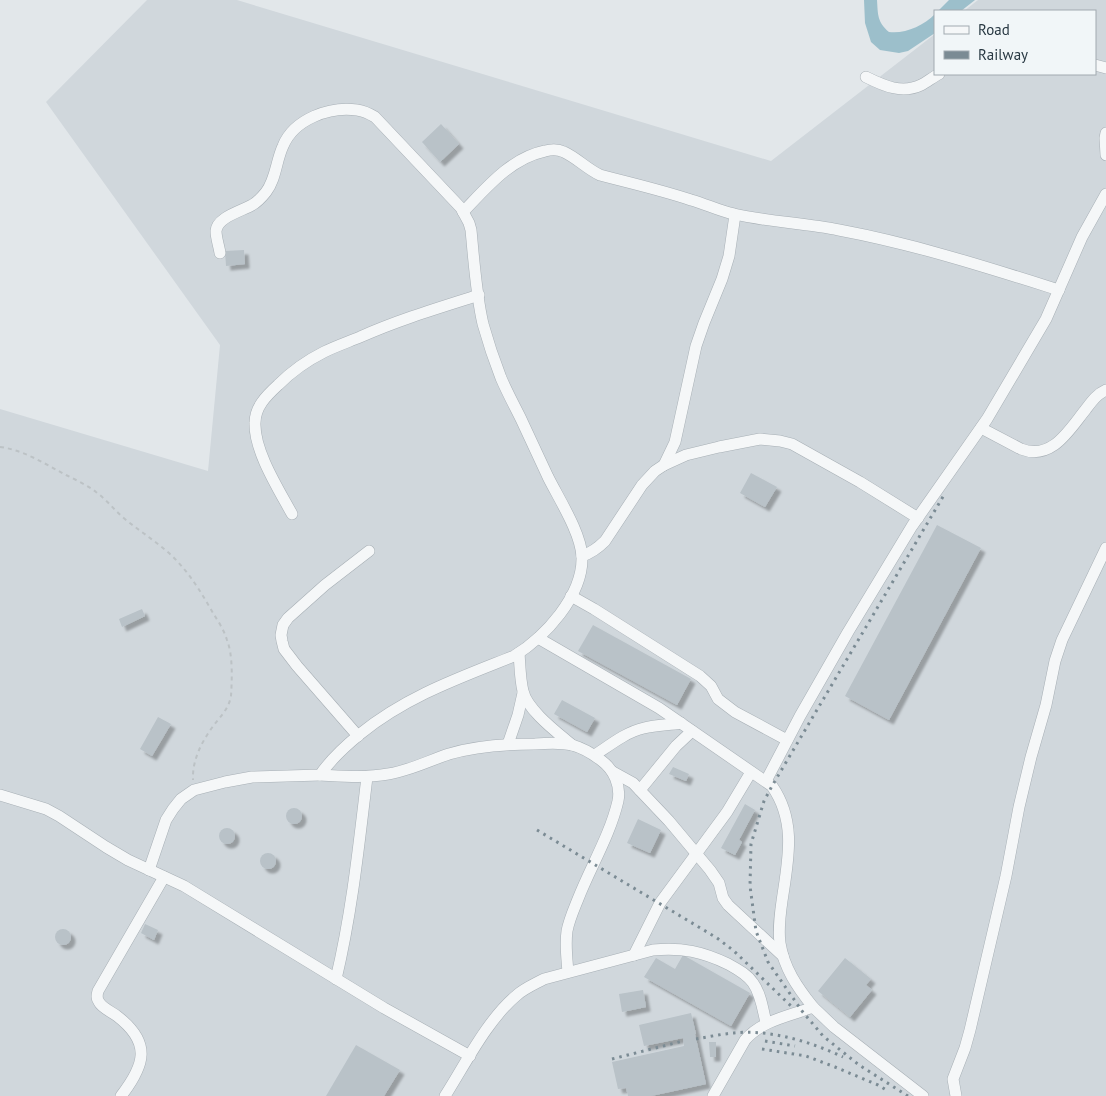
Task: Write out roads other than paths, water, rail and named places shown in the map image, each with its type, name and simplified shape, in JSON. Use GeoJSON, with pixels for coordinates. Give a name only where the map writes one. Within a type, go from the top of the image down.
{"type":"FeatureCollection","features":[{"type":"Feature","properties":{"kind":"lane"},"geometry":{"type":"LineString","coordinates":[[866,77],[880,84],[902,90],[921,85],[937,75]]}},
{"type":"Feature","properties":{"kind":"lane"},"geometry":{"type":"LineString","coordinates":[[220,253],[216,231],[217,226],[225,218],[253,205],[260,199],[271,185],[283,146],[290,134],[304,122],[328,112],[347,109],[358,110],[375,117],[463,212],[469,223],[483,322],[490,348],[502,379],[580,543],[582,556],[580,576],[563,609],[538,638],[519,653],[423,693],[396,708],[341,750],[328,763],[320,775]]}},
{"type":"Feature","properties":{"kind":"lane"},"geometry":{"type":"LineString","coordinates":[[1106,133],[1106,155]]}},
{"type":"Feature","properties":{"kind":"lane"},"geometry":{"type":"LineString","coordinates":[[463,212],[494,180],[514,164],[526,156],[551,149],[564,152],[600,175],[694,200],[735,215],[837,229],[889,240],[1058,290]]}},
{"type":"Feature","properties":{"kind":"lane"},"geometry":{"type":"LineString","coordinates":[[766,781],[800,716],[848,632],[918,518],[981,428],[1046,319],[1082,237],[1106,194]]}},
{"type":"Feature","properties":{"kind":"lane"},"geometry":{"type":"LineString","coordinates":[[664,465],[675,442],[696,346],[730,256],[735,215]]}},
{"type":"Feature","properties":{"kind":"lane"},"geometry":{"type":"LineString","coordinates":[[292,514],[266,466],[259,447],[255,421],[257,411],[262,402],[284,379],[324,352],[391,324],[479,295]]}},
{"type":"Feature","properties":{"kind":"lane"},"geometry":{"type":"LineString","coordinates":[[981,428],[1020,450],[1027,452],[1043,451],[1051,448],[1066,435],[1097,395],[1106,390]]}},
{"type":"Feature","properties":{"kind":"lane"},"geometry":{"type":"LineString","coordinates":[[582,556],[590,553],[605,541],[642,485],[655,471],[664,465],[686,456],[719,447],[760,439],[780,440],[792,444],[860,482],[918,518]]}},
{"type":"Feature","properties":{"kind":"lane"},"geometry":{"type":"LineString","coordinates":[[956,1096],[953,1079],[970,1030],[1006,876],[1019,807],[1046,706],[1054,661],[1062,640],[1106,548]]}},
{"type":"Feature","properties":{"kind":"lane"},"geometry":{"type":"LineString","coordinates":[[358,736],[284,649],[281,634],[283,625],[288,618],[325,585],[370,551]]}},
{"type":"Feature","properties":{"kind":"lane"},"geometry":{"type":"LineString","coordinates":[[571,596],[700,676],[711,686],[718,699],[735,712],[788,740]]}},
{"type":"Feature","properties":{"kind":"lane"},"geometry":{"type":"LineString","coordinates":[[538,638],[659,708],[772,786],[783,805],[789,836],[779,926],[783,956],[788,970],[813,1007],[834,1027],[923,1096]]}},
{"type":"Feature","properties":{"kind":"lane"},"geometry":{"type":"LineString","coordinates":[[508,744],[523,693],[519,653]]}},
{"type":"Feature","properties":{"kind":"lane"},"geometry":{"type":"LineString","coordinates":[[523,693],[528,703],[542,719],[572,746]]}},
{"type":"Feature","properties":{"kind":"lane"},"geometry":{"type":"LineString","coordinates":[[596,756],[629,734],[644,728],[680,723]]}},
{"type":"Feature","properties":{"kind":"lane"},"geometry":{"type":"LineString","coordinates":[[640,790],[676,746],[692,731]]}},
{"type":"Feature","properties":{"kind":"lane"},"geometry":{"type":"LineString","coordinates":[[149,870],[166,820],[181,800],[194,790],[252,777],[320,775],[367,777],[388,774],[406,770],[449,754],[474,748],[508,744],[559,743],[572,746],[586,750],[596,756],[613,772],[618,789],[618,799],[608,830],[584,882],[570,919],[566,941],[568,972]]}},
{"type":"Feature","properties":{"kind":"lane"},"geometry":{"type":"LineString","coordinates":[[613,772],[633,783],[669,821],[710,870],[719,883],[723,898],[728,905],[783,956]]}},
{"type":"Feature","properties":{"kind":"lane"},"geometry":{"type":"LineString","coordinates":[[634,955],[660,903],[727,812],[751,772]]}},
{"type":"Feature","properties":{"kind":"lane"},"geometry":{"type":"LineString","coordinates":[[336,979],[354,879],[367,777]]}},
{"type":"Feature","properties":{"kind":"lane"},"geometry":{"type":"LineString","coordinates":[[0,795],[46,809],[59,816],[106,847],[184,886],[384,1008],[470,1056]]}},
{"type":"Feature","properties":{"kind":"lane"},"geometry":{"type":"LineString","coordinates":[[121,1096],[135,1076],[141,1061],[140,1044],[136,1035],[128,1026],[118,1016],[100,1005],[96,996],[164,877]]}},
{"type":"Feature","properties":{"kind":"lane"},"geometry":{"type":"LineString","coordinates":[[445,1096],[488,1028],[517,995],[544,979],[653,950],[667,948],[700,952],[746,975],[758,992],[766,1023]]}},
{"type":"Feature","properties":{"kind":"lane"},"geometry":{"type":"LineString","coordinates":[[713,1096],[745,1040],[752,1032],[766,1023],[813,1007]]}},
{"type":"Feature","properties":{"kind":"water"},"geometry":{"type":"Polygon","coordinates":[[[864,0],[877,0],[880,21],[889,32],[901,32],[914,28],[934,15],[934,34],[908,51],[899,53],[880,50],[871,42],[865,23],[864,0]]]}},
{"type":"Feature","properties":{"kind":"water"},"geometry":{"type":"Polygon","coordinates":[[[949,0],[975,0],[962,10],[939,10],[949,0]]]}},
{"type":"Feature","properties":{"kind":"railway"},"geometry":{"type":"LineString","coordinates":[[908,1096],[859,1065],[823,1036],[802,1011],[768,962],[756,931],[750,886],[751,844],[764,801],[772,786],[944,495]]}},
{"type":"Feature","properties":{"kind":"railway"},"geometry":{"type":"LineString","coordinates":[[537,830],[717,938],[734,951],[792,1007]]}},
{"type":"Feature","properties":{"kind":"railway"},"geometry":{"type":"LineString","coordinates":[[696,1039],[734,1033],[761,1033],[790,1038],[818,1046],[843,1057]]}},
{"type":"Feature","properties":{"kind":"railway"},"geometry":{"type":"LineString","coordinates":[[612,1059],[683,1041]]}},
{"type":"Feature","properties":{"kind":"railway"},"geometry":{"type":"LineString","coordinates":[[765,1041],[795,1046]]}},
{"type":"Feature","properties":{"kind":"railway"},"geometry":{"type":"LineString","coordinates":[[762,1049],[806,1056],[878,1085],[888,1091]]}}]}
